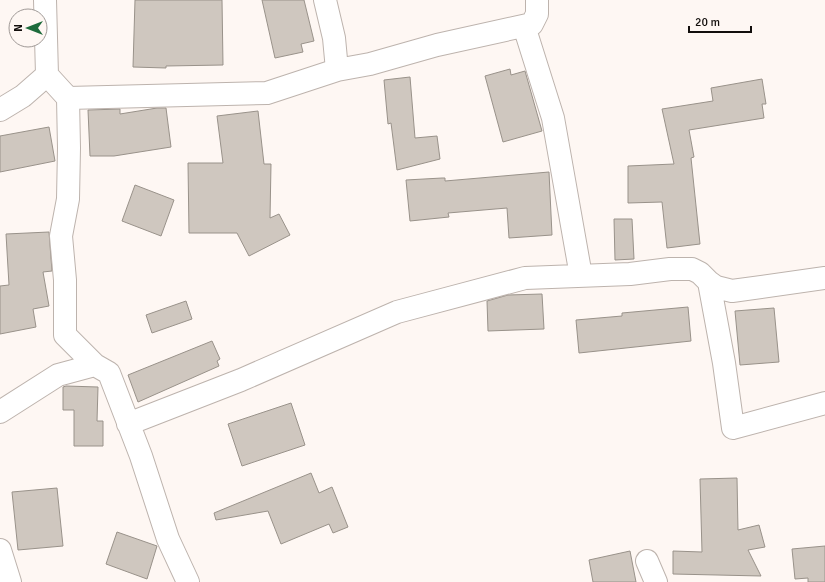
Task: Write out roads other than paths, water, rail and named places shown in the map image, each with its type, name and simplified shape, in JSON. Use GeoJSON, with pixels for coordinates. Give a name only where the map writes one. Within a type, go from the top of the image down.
{"type":"FeatureCollection","features":[{"type":"Feature","properties":{"kind":"street"},"geometry":{"type":"LineString","coordinates":[[45,0],[47,75],[68,98],[68,199],[60,236],[65,280],[65,335],[95,365],[109,373],[141,456],[168,539],[188,582]]}},
{"type":"Feature","properties":{"kind":"street"},"geometry":{"type":"LineString","coordinates":[[325,0],[334,38],[337,70]]}},
{"type":"Feature","properties":{"kind":"street"},"geometry":{"type":"LineString","coordinates":[[68,98],[268,93],[337,70],[370,64],[437,45],[532,24],[537,14],[537,0]]}},
{"type":"Feature","properties":{"kind":"street"},"geometry":{"type":"LineString","coordinates":[[524,26],[553,118],[581,276]]}},
{"type":"Feature","properties":{"kind":"street"},"geometry":{"type":"LineString","coordinates":[[0,110],[23,96],[47,75]]}},
{"type":"Feature","properties":{"kind":"street"},"geometry":{"type":"LineString","coordinates":[[128,424],[241,380],[397,312],[525,278],[630,274],[670,269],[692,269],[700,273],[716,287],[732,291],[825,278]]}},
{"type":"Feature","properties":{"kind":"street"},"geometry":{"type":"LineString","coordinates":[[709,282],[724,362],[733,428],[825,403]]}},
{"type":"Feature","properties":{"kind":"street"},"geometry":{"type":"LineString","coordinates":[[0,412],[58,375],[95,365]]}},
{"type":"Feature","properties":{"kind":"street"},"geometry":{"type":"LineString","coordinates":[[0,550],[10,582]]}},
{"type":"Feature","properties":{"kind":"street"},"geometry":{"type":"LineString","coordinates":[[647,561],[656,582]]}}]}
